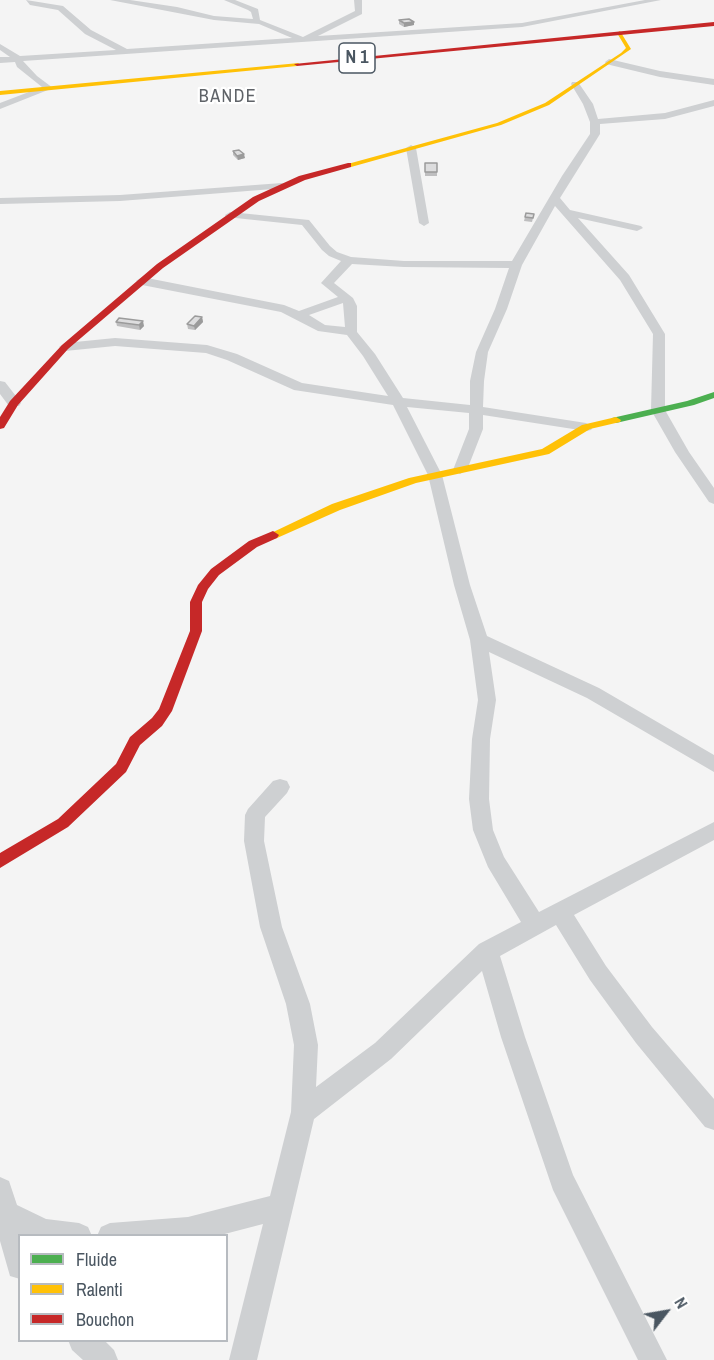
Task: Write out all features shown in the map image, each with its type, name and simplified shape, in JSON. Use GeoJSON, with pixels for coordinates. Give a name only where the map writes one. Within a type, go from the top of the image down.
{"type":"FeatureCollection","features":[{"type":"Feature","properties":{"kind":"main road","name":"N 1"},"geometry":{"type":"LineString","coordinates":[[0,93],[714,24]]}},
{"type":"Feature","properties":{"kind":"main road"},"geometry":{"type":"LineString","coordinates":[[0,426],[14,403],[65,347],[141,281],[230,215],[282,186],[339,167],[499,124],[547,104],[629,48],[620,33]]}},
{"type":"Feature","properties":{"kind":"main road"},"geometry":{"type":"LineString","coordinates":[[0,861],[63,823],[121,768],[135,741],[157,722],[165,711],[182,674],[196,631],[196,602],[202,588],[214,572],[253,544],[336,507],[435,475],[545,452],[586,428],[714,395]]}},
{"type":"Feature","properties":{"kind":"street"},"geometry":{"type":"LineString","coordinates":[[30,0],[33,3],[60,8],[88,32],[126,52]]}},
{"type":"Feature","properties":{"kind":"street"},"geometry":{"type":"LineString","coordinates":[[114,0],[214,18],[257,21],[305,39],[359,12],[358,0]]}},
{"type":"Feature","properties":{"kind":"street"},"geometry":{"type":"LineString","coordinates":[[165,8],[187,0]]}},
{"type":"Feature","properties":{"kind":"street"},"geometry":{"type":"LineString","coordinates":[[228,0],[251,8],[255,11],[257,21]]}},
{"type":"Feature","properties":{"kind":"street"},"geometry":{"type":"LineString","coordinates":[[0,60],[522,25],[657,0]]}},
{"type":"Feature","properties":{"kind":"street"},"geometry":{"type":"LineString","coordinates":[[0,46],[18,58],[20,65],[49,88]]}},
{"type":"Feature","properties":{"kind":"street"},"geometry":{"type":"LineString","coordinates":[[609,62],[660,74],[714,82]]}},
{"type":"Feature","properties":{"kind":"street"},"geometry":{"type":"LineString","coordinates":[[460,470],[476,429],[477,381],[482,352],[501,309],[516,265],[595,134],[595,122],[588,104],[575,84]]}},
{"type":"Feature","properties":{"kind":"street"},"geometry":{"type":"LineString","coordinates":[[0,106],[49,88]]}},
{"type":"Feature","properties":{"kind":"street"},"geometry":{"type":"LineString","coordinates":[[595,122],[665,116],[714,102]]}},
{"type":"Feature","properties":{"kind":"street"},"geometry":{"type":"LineString","coordinates":[[411,148],[424,223]]}},
{"type":"Feature","properties":{"kind":"street"},"geometry":{"type":"LineString","coordinates":[[0,201],[120,198],[282,186]]}},
{"type":"Feature","properties":{"kind":"street"},"geometry":{"type":"LineString","coordinates":[[555,199],[625,278],[659,334],[658,410],[682,452],[714,499]]}},
{"type":"Feature","properties":{"kind":"street"},"geometry":{"type":"LineString","coordinates":[[566,212],[637,228]]}},
{"type":"Feature","properties":{"kind":"street"},"geometry":{"type":"LineString","coordinates":[[230,215],[306,222],[326,249],[350,260],[404,264],[516,265]]}},
{"type":"Feature","properties":{"kind":"street"},"geometry":{"type":"LineString","coordinates":[[350,260],[327,283],[347,298],[351,306],[351,332],[369,354],[398,402],[435,475],[462,585],[479,640],[487,700],[481,739],[479,799],[483,830],[495,861],[535,926]]}},
{"type":"Feature","properties":{"kind":"street"},"geometry":{"type":"LineString","coordinates":[[141,281],[284,309],[322,328],[351,332]]}},
{"type":"Feature","properties":{"kind":"street"},"geometry":{"type":"LineString","coordinates":[[299,315],[347,298]]}},
{"type":"Feature","properties":{"kind":"street"},"geometry":{"type":"LineString","coordinates":[[99,318],[104,332],[115,342]]}},
{"type":"Feature","properties":{"kind":"street"},"geometry":{"type":"LineString","coordinates":[[65,347],[115,342],[207,350],[232,357],[299,387],[398,402],[477,410],[586,428]]}},
{"type":"Feature","properties":{"kind":"street"},"geometry":{"type":"LineString","coordinates":[[0,385],[14,403]]}},
{"type":"Feature","properties":{"kind":"street"},"geometry":{"type":"LineString","coordinates":[[479,640],[593,693],[714,764]]}},
{"type":"Feature","properties":{"kind":"street"},"geometry":{"type":"LineString","coordinates":[[243,1360],[303,1113],[306,1045],[298,1004],[271,927],[254,841],[255,815],[280,787]]}},
{"type":"Feature","properties":{"kind":"street"},"geometry":{"type":"LineString","coordinates":[[303,1113],[383,1051],[487,951],[714,830]]}},
{"type":"Feature","properties":{"kind":"street"},"geometry":{"type":"LineString","coordinates":[[560,912],[598,973],[637,1026],[714,1118]]}},
{"type":"Feature","properties":{"kind":"street"},"geometry":{"type":"LineString","coordinates":[[487,951],[513,1037],[562,1181],[653,1360]]}},
{"type":"Feature","properties":{"kind":"street"},"geometry":{"type":"LineString","coordinates":[[4,1202],[45,1232],[62,1234]]}},
{"type":"Feature","properties":{"kind":"street"},"geometry":{"type":"LineString","coordinates":[[4,1202],[18,1258]]}},
{"type":"Feature","properties":{"kind":"street"},"geometry":{"type":"LineString","coordinates":[[136,1234],[188,1230],[280,1206]]}},
{"type":"Feature","properties":{"kind":"street"},"geometry":{"type":"LineString","coordinates":[[83,1342],[104,1360]]}},
{"type":"Feature","properties":{"kind":"building"},"geometry":{"type":"Polygon","coordinates":[[[409,19],[414,22],[404,23],[399,20],[409,19]]]}},
{"type":"Feature","properties":{"kind":"building"},"geometry":{"type":"Polygon","coordinates":[[[239,150],[244,154],[237,156],[233,151],[239,150]]]}},
{"type":"Feature","properties":{"kind":"building"},"geometry":{"type":"Polygon","coordinates":[[[425,163],[437,163],[437,172],[425,172],[425,163]]]}},
{"type":"Feature","properties":{"kind":"building"},"geometry":{"type":"Polygon","coordinates":[[[526,213],[534,214],[533,218],[525,217],[526,213]]]}},
{"type":"Feature","properties":{"kind":"building"},"geometry":{"type":"Polygon","coordinates":[[[195,316],[202,317],[194,326],[187,324],[195,316]]]}},
{"type":"Feature","properties":{"kind":"building"},"geometry":{"type":"Polygon","coordinates":[[[119,318],[143,321],[139,325],[116,322],[119,318]]]}},
{"type":"Feature","properties":{"kind":"traffic: fast"},"geometry":{"type":"LineString","coordinates":[[616,420],[690,403],[714,395]]}},
{"type":"Feature","properties":{"kind":"traffic: slow"},"geometry":{"type":"LineString","coordinates":[[348,165],[499,124],[547,104],[623,54],[629,48],[620,33]]}},
{"type":"Feature","properties":{"kind":"traffic: slow"},"geometry":{"type":"LineString","coordinates":[[0,93],[297,64]]}},
{"type":"Feature","properties":{"kind":"traffic: slow"},"geometry":{"type":"LineString","coordinates":[[273,535],[336,507],[413,480],[545,452],[586,427],[616,420]]}},
{"type":"Feature","properties":{"kind":"traffic: jam"},"geometry":{"type":"LineString","coordinates":[[297,64],[714,24]]}},
{"type":"Feature","properties":{"kind":"traffic: jam"},"geometry":{"type":"LineString","coordinates":[[0,426],[14,403],[65,347],[160,266],[256,199],[302,178],[348,165]]}},
{"type":"Feature","properties":{"kind":"traffic: jam"},"geometry":{"type":"LineString","coordinates":[[0,861],[63,823],[121,768],[135,741],[157,722],[165,711],[196,631],[196,602],[202,588],[215,572],[253,544],[273,535]]}},
{"type":"Feature","properties":{"kind":"district","name":"BANDE"},"geometry":{"type":"Point","coordinates":[228,97]}}]}
